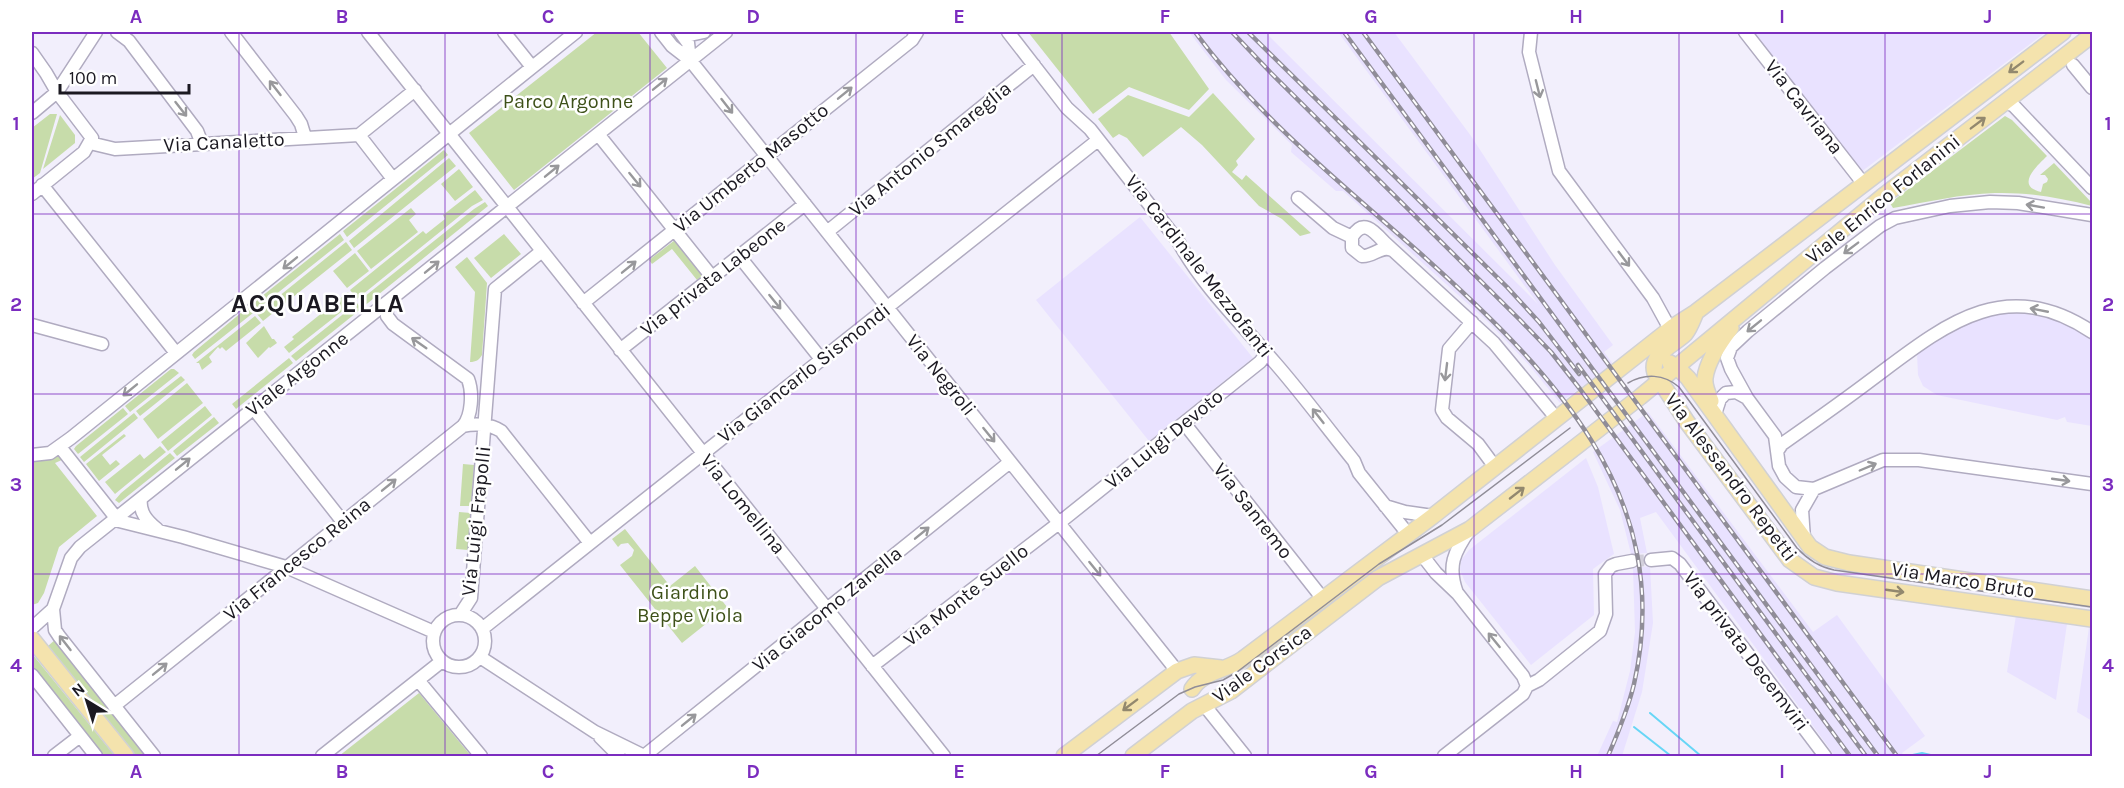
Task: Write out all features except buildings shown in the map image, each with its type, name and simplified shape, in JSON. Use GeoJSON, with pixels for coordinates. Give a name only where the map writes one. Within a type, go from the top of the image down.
{"type":"FeatureCollection","features":[{"type":"Feature","properties":{"kind":"main road","name":"Viale Enrico Forlanini"},"geometry":{"type":"LineString","coordinates":[[1621,368],[1679,328],[1696,312],[1863,183],[2063,32]]}},
{"type":"Feature","properties":{"kind":"main road","name":"Viale Enrico Forlanini"},"geometry":{"type":"LineString","coordinates":[[1640,398],[1882,197],[2092,35]]}},
{"type":"Feature","properties":{"kind":"main road"},"geometry":{"type":"LineString","coordinates":[[1818,250],[1836,229],[1860,209],[1865,197],[1863,183]]}},
{"type":"Feature","properties":{"kind":"main road"},"geometry":{"type":"LineString","coordinates":[[1715,414],[1705,386],[1708,368],[1726,333],[1756,302]]}},
{"type":"Feature","properties":{"kind":"main road","name":"Viale Enrico Forlanini"},"geometry":{"type":"LineString","coordinates":[[1655,360],[1679,328]]}},
{"type":"Feature","properties":{"kind":"main road"},"geometry":{"type":"LineString","coordinates":[[1679,328],[1695,340],[1710,340]]}},
{"type":"Feature","properties":{"kind":"main road"},"geometry":{"type":"LineString","coordinates":[[1433,516],[1621,368],[1638,361],[1655,360],[1677,367]]}},
{"type":"Feature","properties":{"kind":"main road"},"geometry":{"type":"LineString","coordinates":[[1655,360],[1654,370],[1660,381]]}},
{"type":"Feature","properties":{"kind":"main road","name":"Via Alessandro Repetti"},"geometry":{"type":"LineString","coordinates":[[1677,367],[1715,414],[1804,539],[1819,555],[1833,560]]}},
{"type":"Feature","properties":{"kind":"main road","name":"Via Alessandro Repetti"},"geometry":{"type":"LineString","coordinates":[[1660,381],[1686,422],[1790,560],[1814,577],[1837,583]]}},
{"type":"Feature","properties":{"kind":"main road"},"geometry":{"type":"LineString","coordinates":[[1470,529],[1640,398],[1652,397],[1663,401],[1686,422]]}},
{"type":"Feature","properties":{"kind":"main road","name":"Viale Corsica"},"geometry":{"type":"LineString","coordinates":[[1192,689],[1204,677],[1243,659],[1433,516]]}},
{"type":"Feature","properties":{"kind":"main road","name":"Viale Corsica"},"geometry":{"type":"LineString","coordinates":[[1133,756],[1192,711],[1231,691],[1378,578],[1470,529]]}},
{"type":"Feature","properties":{"kind":"main road"},"geometry":{"type":"LineString","coordinates":[[1408,534],[1422,555]]}},
{"type":"Feature","properties":{"kind":"main road","name":"Via Marco Bruto"},"geometry":{"type":"LineString","coordinates":[[1833,560],[2092,599]]}},
{"type":"Feature","properties":{"kind":"main road","name":"Via Marco Bruto"},"geometry":{"type":"LineString","coordinates":[[1837,583],[2092,619]]}},
{"type":"Feature","properties":{"kind":"main road"},"geometry":{"type":"LineString","coordinates":[[32,639],[126,756]]}},
{"type":"Feature","properties":{"kind":"main road","name":"Viale Corsica"},"geometry":{"type":"LineString","coordinates":[[1064,756],[1177,671],[1194,665],[1227,668]]}},
{"type":"Feature","properties":{"kind":"main road","name":"Via Negroli"},"geometry":{"type":"LineString","coordinates":[[1177,671],[1205,706]]}},
{"type":"Feature","properties":{"kind":"street"},"geometry":{"type":"LineString","coordinates":[[32,112],[57,92],[96,32]]}},
{"type":"Feature","properties":{"kind":"street"},"geometry":{"type":"LineString","coordinates":[[117,32],[129,42],[197,131],[202,144]]}},
{"type":"Feature","properties":{"kind":"street"},"geometry":{"type":"LineString","coordinates":[[231,32],[296,116],[305,137]]}},
{"type":"Feature","properties":{"kind":"street"},"geometry":{"type":"LineString","coordinates":[[368,32],[507,207]]}},
{"type":"Feature","properties":{"kind":"street"},"geometry":{"type":"LineString","coordinates":[[504,32],[532,67]]}},
{"type":"Feature","properties":{"kind":"street"},"geometry":{"type":"LineString","coordinates":[[32,455],[50,453],[60,447],[576,32]]}},
{"type":"Feature","properties":{"kind":"street"},"geometry":{"type":"LineString","coordinates":[[661,32],[672,46],[690,60]]}},
{"type":"Feature","properties":{"kind":"street"},"geometry":{"type":"LineString","coordinates":[[690,60],[682,34],[704,32]]}},
{"type":"Feature","properties":{"kind":"street","name":"Viale Argonne"},"geometry":{"type":"LineString","coordinates":[[53,609],[74,554],[226,429],[726,32]]}},
{"type":"Feature","properties":{"kind":"street","name":"Via Umberto Masotto"},"geometry":{"type":"LineString","coordinates":[[583,303],[912,40],[917,32]]}},
{"type":"Feature","properties":{"kind":"street","name":"Via Cardinale Mezzofanti"},"geometry":{"type":"LineString","coordinates":[[1008,32],[1067,108],[1085,123],[1179,241],[1188,260],[1354,461],[1359,473],[1408,534]]}},
{"type":"Feature","properties":{"kind":"street"},"geometry":{"type":"LineString","coordinates":[[1531,32],[1528,52],[1559,171],[1653,298],[1679,328]]}},
{"type":"Feature","properties":{"kind":"street","name":"Via Cavriana"},"geometry":{"type":"LineString","coordinates":[[1745,32],[1863,183]]}},
{"type":"Feature","properties":{"kind":"street"},"geometry":{"type":"LineString","coordinates":[[32,53],[57,92],[92,138],[84,152],[32,194]]}},
{"type":"Feature","properties":{"kind":"street","name":"Via Negroli"},"geometry":{"type":"LineString","coordinates":[[690,60],[1177,671]]}},
{"type":"Feature","properties":{"kind":"street"},"geometry":{"type":"LineString","coordinates":[[2073,65],[2092,88]]}},
{"type":"Feature","properties":{"kind":"street","name":"Via Antonio Smareglia"},"geometry":{"type":"LineString","coordinates":[[826,232],[1034,66]]}},
{"type":"Feature","properties":{"kind":"street"},"geometry":{"type":"LineString","coordinates":[[393,178],[359,135],[415,90]]}},
{"type":"Feature","properties":{"kind":"street"},"geometry":{"type":"LineString","coordinates":[[2003,104],[2010,103],[2014,106],[2092,188]]}},
{"type":"Feature","properties":{"kind":"street"},"geometry":{"type":"LineString","coordinates":[[598,134],[712,277]]}},
{"type":"Feature","properties":{"kind":"street","name":"Via Canaletto"},"geometry":{"type":"LineString","coordinates":[[90,143],[115,149],[359,135]]}},
{"type":"Feature","properties":{"kind":"street","name":"Via Giancarlo Sismondi"},"geometry":{"type":"LineString","coordinates":[[482,628],[1098,140]]}},
{"type":"Feature","properties":{"kind":"street"},"geometry":{"type":"LineString","coordinates":[[42,185],[176,353]]}},
{"type":"Feature","properties":{"kind":"street"},"geometry":{"type":"LineString","coordinates":[[1298,198],[1333,228],[1352,237]]}},
{"type":"Feature","properties":{"kind":"street"},"geometry":{"type":"LineString","coordinates":[[2092,216],[2018,203],[1990,201],[1909,214],[1887,222],[1825,268],[1731,347],[1727,355],[1728,363],[1747,398],[1775,436],[1779,456],[1791,484],[1803,489],[1814,489],[1883,460],[1919,460],[2092,484]]}},
{"type":"Feature","properties":{"kind":"street","name":"Via privata Labeone"},"geometry":{"type":"LineString","coordinates":[[620,350],[805,204]]}},
{"type":"Feature","properties":{"kind":"street","name":"Via Lomellina"},"geometry":{"type":"LineString","coordinates":[[507,207],[945,756]]}},
{"type":"Feature","properties":{"kind":"street"},"geometry":{"type":"LineString","coordinates":[[1392,250],[1387,248],[1362,256],[1352,249],[1352,237],[1360,229],[1370,229],[1508,357],[1557,418]]}},
{"type":"Feature","properties":{"kind":"street","name":"Via Luigi Frapolli"},"geometry":{"type":"LineString","coordinates":[[460,615],[471,598],[495,289],[542,251]]}},
{"type":"Feature","properties":{"kind":"street"},"geometry":{"type":"LineString","coordinates":[[739,256],[821,359]]}},
{"type":"Feature","properties":{"kind":"street"},"geometry":{"type":"LineString","coordinates":[[386,304],[387,316],[393,324],[465,375],[473,377],[482,375],[490,364]]}},
{"type":"Feature","properties":{"kind":"street"},"geometry":{"type":"LineString","coordinates":[[1779,456],[1784,442],[1956,320],[1976,313],[2009,307],[2029,308],[2061,316],[2092,332]]}},
{"type":"Feature","properties":{"kind":"street"},"geometry":{"type":"LineString","coordinates":[[1472,322],[1449,349],[1442,411],[1478,444],[1495,467]]}},
{"type":"Feature","properties":{"kind":"street"},"geometry":{"type":"LineString","coordinates":[[32,325],[102,344]]}},
{"type":"Feature","properties":{"kind":"street","name":"Via Luigi Devoto"},"geometry":{"type":"LineString","coordinates":[[1059,523],[1260,362],[1267,353]]}},
{"type":"Feature","properties":{"kind":"street","name":"Via Luigi Frapolli"},"geometry":{"type":"LineString","coordinates":[[463,426],[469,417],[470,381],[465,375]]}},
{"type":"Feature","properties":{"kind":"street","name":"Via Alessandro Repetti"},"geometry":{"type":"LineString","coordinates":[[1715,414],[1720,399],[1726,393],[1736,392],[1747,398]]}},
{"type":"Feature","properties":{"kind":"street"},"geometry":{"type":"LineString","coordinates":[[254,409],[343,522]]}},
{"type":"Feature","properties":{"kind":"street","name":"Via Sanremo"},"geometry":{"type":"LineString","coordinates":[[1184,423],[1323,599]]}},
{"type":"Feature","properties":{"kind":"street"},"geometry":{"type":"LineString","coordinates":[[463,426],[485,425]]}},
{"type":"Feature","properties":{"kind":"street","name":"Via Luigi Frapolli"},"geometry":{"type":"LineString","coordinates":[[485,425],[501,431],[590,543]]}},
{"type":"Feature","properties":{"kind":"street","name":"Via Francesco Reina"},"geometry":{"type":"LineString","coordinates":[[114,706],[463,426]]}},
{"type":"Feature","properties":{"kind":"street"},"geometry":{"type":"LineString","coordinates":[[60,447],[113,514],[115,520],[286,567],[434,632]]}},
{"type":"Feature","properties":{"kind":"street","name":"Via Alessandro Repetti"},"geometry":{"type":"LineString","coordinates":[[1755,470],[1761,476],[1772,477],[1778,472],[1779,456]]}},
{"type":"Feature","properties":{"kind":"street","name":"Via Giacomo Zanella"},"geometry":{"type":"LineString","coordinates":[[633,755],[827,609],[1010,462]]}},
{"type":"Feature","properties":{"kind":"street","name":"Via Alessandro Repetti"},"geometry":{"type":"LineString","coordinates":[[1804,539],[1802,510],[1814,489]]}},
{"type":"Feature","properties":{"kind":"street"},"geometry":{"type":"LineString","coordinates":[[141,500],[140,505],[145,518],[158,530]]}},
{"type":"Feature","properties":{"kind":"street"},"geometry":{"type":"LineString","coordinates":[[1384,505],[1405,512],[1433,516]]}},
{"type":"Feature","properties":{"kind":"street","name":"Via Monte Suello"},"geometry":{"type":"LineString","coordinates":[[873,666],[1059,523]]}},
{"type":"Feature","properties":{"kind":"street"},"geometry":{"type":"LineString","coordinates":[[1458,594],[1453,581],[1453,559],[1456,549],[1470,529]]}},
{"type":"Feature","properties":{"kind":"street"},"geometry":{"type":"LineString","coordinates":[[1422,555],[1436,573],[1458,594],[1523,676],[1527,686]]}},
{"type":"Feature","properties":{"kind":"street","name":"Via privata Decemviri"},"geometry":{"type":"LineString","coordinates":[[1655,559],[1671,558],[1680,564],[1825,756]]}},
{"type":"Feature","properties":{"kind":"street"},"geometry":{"type":"LineString","coordinates":[[1444,756],[1523,694],[1527,686],[1539,680],[1600,631],[1606,614],[1605,574],[1611,566],[1632,561]]}},
{"type":"Feature","properties":{"kind":"street"},"geometry":{"type":"LineString","coordinates":[[32,628],[53,609]]}},
{"type":"Feature","properties":{"kind":"street"},"geometry":{"type":"LineString","coordinates":[[53,609],[56,630],[154,756]]}},
{"type":"Feature","properties":{"kind":"street"},"geometry":{"type":"LineString","coordinates":[[460,615],[473,619],[482,628],[485,645],[480,657],[473,664],[460,668],[451,667],[442,661],[433,646],[434,632],[447,618],[460,615]]}},
{"type":"Feature","properties":{"kind":"street"},"geometry":{"type":"LineString","coordinates":[[480,657],[633,755]]}},
{"type":"Feature","properties":{"kind":"street"},"geometry":{"type":"LineString","coordinates":[[322,756],[442,661]]}},
{"type":"Feature","properties":{"kind":"street"},"geometry":{"type":"LineString","coordinates":[[32,675],[96,756]]}},
{"type":"Feature","properties":{"kind":"street"},"geometry":{"type":"LineString","coordinates":[[418,680],[481,756]]}},
{"type":"Feature","properties":{"kind":"street"},"geometry":{"type":"LineString","coordinates":[[1205,706],[1245,756]]}},
{"type":"Feature","properties":{"kind":"street"},"geometry":{"type":"LineString","coordinates":[[54,756],[80,736]]}},
{"type":"Feature","properties":{"kind":"shaded area"},"geometry":{"type":"Polygon","coordinates":[[[1189,32],[1265,32],[1538,304],[1338,32],[1394,32],[1471,136],[1555,265],[1613,345],[1604,352],[1613,364],[1560,403],[1529,365],[1488,322],[1343,191],[1336,191],[1291,152],[1292,145],[1226,80],[1189,32]]]}},
{"type":"Feature","properties":{"kind":"shaded area"},"geometry":{"type":"Polygon","coordinates":[[[1750,32],[2046,32],[1861,172],[1750,32]]]}},
{"type":"Feature","properties":{"kind":"shaded area"},"geometry":{"type":"Polygon","coordinates":[[[1140,217],[1253,358],[1149,441],[1036,300],[1140,217]]]}},
{"type":"Feature","properties":{"kind":"shaded area"},"geometry":{"type":"Polygon","coordinates":[[[2020,313],[2056,320],[2077,329],[2092,339],[2092,426],[2067,422],[2065,417],[2057,420],[1937,395],[1923,386],[1918,375],[1917,353],[1945,333],[1949,335],[1953,328],[1973,320],[1995,314],[2020,313]]]}},
{"type":"Feature","properties":{"kind":"shaded area"},"geometry":{"type":"Polygon","coordinates":[[[1648,412],[1813,632],[1837,615],[1925,736],[1902,753],[1904,756],[1835,756],[1656,512],[1640,518],[1647,553],[1631,554],[1620,510],[1593,452],[1648,412]]]}},
{"type":"Feature","properties":{"kind":"shaded area"},"geometry":{"type":"Polygon","coordinates":[[[1586,458],[1598,487],[1614,554],[1593,569],[1594,615],[1531,665],[1465,582],[1460,570],[1461,560],[1469,550],[1586,458]]]}},
{"type":"Feature","properties":{"kind":"shaded area"},"geometry":{"type":"Polygon","coordinates":[[[1650,566],[1653,623],[1642,692],[1622,756],[1597,756],[1613,721],[1617,722],[1630,671],[1635,632],[1633,568],[1650,566]]]}},
{"type":"Feature","properties":{"kind":"shaded area"},"geometry":{"type":"Polygon","coordinates":[[[2017,609],[2068,617],[2056,700],[2007,672],[2017,609]]]}},
{"type":"Feature","properties":{"kind":"shaded area"},"geometry":{"type":"Polygon","coordinates":[[[2090,620],[2092,620],[2092,721],[2077,712],[2090,620]]]}},
{"type":"Feature","properties":{"kind":"green space","name":"Parco Argonne"},"geometry":{"type":"Polygon","coordinates":[[[597,32],[638,32],[667,68],[514,190],[469,133],[597,32]]]}},
{"type":"Feature","properties":{"kind":"green space"},"geometry":{"type":"Polygon","coordinates":[[[1028,32],[1169,32],[1209,89],[1189,110],[1129,87],[1093,114],[1028,32]]]}},
{"type":"Feature","properties":{"kind":"green space"},"geometry":{"type":"Polygon","coordinates":[[[1213,93],[1255,139],[1236,161],[1238,165],[1232,172],[1242,180],[1246,175],[1311,233],[1300,236],[1282,219],[1259,206],[1202,145],[1181,127],[1143,157],[1127,138],[1119,134],[1113,138],[1098,119],[1128,95],[1189,117],[1213,93]]]}},
{"type":"Feature","properties":{"kind":"green space"},"geometry":{"type":"Polygon","coordinates":[[[50,114],[57,114],[40,173],[32,179],[32,128],[50,114]]]}},
{"type":"Feature","properties":{"kind":"green space"},"geometry":{"type":"Polygon","coordinates":[[[60,115],[75,135],[75,143],[43,169],[60,115]]]}},
{"type":"Feature","properties":{"kind":"green space"},"geometry":{"type":"Polygon","coordinates":[[[2005,116],[2012,120],[2047,156],[2030,175],[2029,185],[2041,192],[2043,184],[2048,179],[2045,175],[2040,175],[2054,163],[2092,203],[2092,206],[2044,196],[1995,193],[1893,208],[1890,203],[2005,116]]]}},
{"type":"Feature","properties":{"kind":"green space"},"geometry":{"type":"Polygon","coordinates":[[[444,150],[448,155],[347,237],[343,231],[444,150]]]}},
{"type":"Feature","properties":{"kind":"green space"},"geometry":{"type":"Polygon","coordinates":[[[449,158],[456,166],[354,248],[349,241],[449,158]]]}},
{"type":"Feature","properties":{"kind":"green space"},"geometry":{"type":"Polygon","coordinates":[[[459,169],[473,187],[455,201],[441,184],[459,169]]]}},
{"type":"Feature","properties":{"kind":"green space"},"geometry":{"type":"Polygon","coordinates":[[[475,190],[483,200],[472,206],[357,299],[350,290],[423,231],[426,234],[445,219],[443,215],[475,190]]]}},
{"type":"Feature","properties":{"kind":"green space"},"geometry":{"type":"Polygon","coordinates":[[[485,202],[488,206],[363,307],[359,301],[485,202]]]}},
{"type":"Feature","properties":{"kind":"green space"},"geometry":{"type":"Polygon","coordinates":[[[411,208],[416,214],[409,220],[418,232],[371,269],[357,251],[411,208]]]}},
{"type":"Feature","properties":{"kind":"green space"},"geometry":{"type":"Polygon","coordinates":[[[340,234],[344,240],[255,311],[251,305],[340,234]]]}},
{"type":"Feature","properties":{"kind":"green space"},"geometry":{"type":"Polygon","coordinates":[[[504,234],[521,254],[491,278],[474,258],[504,234]]]}},
{"type":"Feature","properties":{"kind":"green space"},"geometry":{"type":"Polygon","coordinates":[[[675,240],[703,275],[697,280],[672,249],[652,264],[649,260],[675,240]]]}},
{"type":"Feature","properties":{"kind":"green space"},"geometry":{"type":"Polygon","coordinates":[[[346,242],[352,250],[263,321],[257,314],[346,242]]]}},
{"type":"Feature","properties":{"kind":"green space"},"geometry":{"type":"Polygon","coordinates":[[[355,253],[369,271],[347,288],[333,271],[355,253]]]}},
{"type":"Feature","properties":{"kind":"green space"},"geometry":{"type":"Polygon","coordinates":[[[467,257],[487,283],[482,355],[474,362],[470,362],[475,292],[455,267],[467,257]]]}},
{"type":"Feature","properties":{"kind":"green space"},"geometry":{"type":"Polygon","coordinates":[[[348,292],[355,301],[289,353],[284,347],[294,339],[292,337],[348,292]]]}},
{"type":"Feature","properties":{"kind":"green space"},"geometry":{"type":"Polygon","coordinates":[[[357,303],[361,309],[296,361],[291,356],[357,303]]]}},
{"type":"Feature","properties":{"kind":"green space"},"geometry":{"type":"Polygon","coordinates":[[[248,307],[253,313],[195,359],[192,355],[194,352],[248,307]]]}},
{"type":"Feature","properties":{"kind":"green space"},"geometry":{"type":"Polygon","coordinates":[[[255,316],[261,323],[226,351],[218,347],[209,357],[212,362],[202,370],[199,363],[196,363],[255,316]]]}},
{"type":"Feature","properties":{"kind":"green space"},"geometry":{"type":"Polygon","coordinates":[[[264,326],[277,343],[269,347],[258,358],[246,343],[264,326]]]}},
{"type":"Feature","properties":{"kind":"green space"},"geometry":{"type":"Polygon","coordinates":[[[289,358],[293,363],[236,409],[232,404],[289,358]]]}},
{"type":"Feature","properties":{"kind":"green space"},"geometry":{"type":"Polygon","coordinates":[[[171,369],[179,373],[130,412],[125,406],[171,369]]]}},
{"type":"Feature","properties":{"kind":"green space"},"geometry":{"type":"Polygon","coordinates":[[[181,376],[185,380],[140,416],[136,411],[181,376]]]}},
{"type":"Feature","properties":{"kind":"green space"},"geometry":{"type":"Polygon","coordinates":[[[187,383],[203,403],[158,439],[143,419],[187,383]]]}},
{"type":"Feature","properties":{"kind":"green space"},"geometry":{"type":"Polygon","coordinates":[[[205,406],[212,415],[168,451],[161,442],[205,406]]]}},
{"type":"Feature","properties":{"kind":"green space"},"geometry":{"type":"Polygon","coordinates":[[[123,408],[128,414],[78,454],[74,449],[76,446],[123,408]]]}},
{"type":"Feature","properties":{"kind":"green space"},"geometry":{"type":"Polygon","coordinates":[[[134,413],[138,418],[84,462],[80,457],[134,413]]]}},
{"type":"Feature","properties":{"kind":"green space"},"geometry":{"type":"Polygon","coordinates":[[[214,417],[219,423],[177,456],[173,451],[214,417]]]}},
{"type":"Feature","properties":{"kind":"green space"},"geometry":{"type":"Polygon","coordinates":[[[124,434],[126,436],[102,455],[110,465],[116,460],[120,464],[99,481],[86,464],[124,434]]]}},
{"type":"Feature","properties":{"kind":"green space"},"geometry":{"type":"Polygon","coordinates":[[[160,446],[166,452],[115,494],[105,482],[140,454],[144,459],[160,446]]]}},
{"type":"Feature","properties":{"kind":"green space"},"geometry":{"type":"Polygon","coordinates":[[[170,453],[175,458],[119,503],[115,500],[121,493],[170,453]]]}},
{"type":"Feature","properties":{"kind":"green space"},"geometry":{"type":"Polygon","coordinates":[[[59,456],[64,459],[55,463],[97,516],[59,547],[44,593],[38,603],[32,605],[32,461],[59,456]]]}},
{"type":"Feature","properties":{"kind":"green space"},"geometry":{"type":"Polygon","coordinates":[[[463,464],[474,465],[471,506],[460,506],[463,464]]]}},
{"type":"Feature","properties":{"kind":"green space"},"geometry":{"type":"Polygon","coordinates":[[[459,512],[471,513],[468,550],[456,549],[459,512]]]}},
{"type":"Feature","properties":{"kind":"green space","name":"Giardino Beppe Viola"},"geometry":{"type":"Polygon","coordinates":[[[625,529],[670,586],[695,566],[727,607],[682,643],[620,565],[632,556],[634,550],[628,543],[618,547],[612,539],[625,529]]]}},
{"type":"Feature","properties":{"kind":"green space"},"geometry":{"type":"Polygon","coordinates":[[[56,639],[149,756],[136,756],[48,646],[56,639]]]}},
{"type":"Feature","properties":{"kind":"green space"},"geometry":{"type":"Polygon","coordinates":[[[33,655],[115,756],[103,756],[32,667],[33,655]]]}},
{"type":"Feature","properties":{"kind":"green space"},"geometry":{"type":"Polygon","coordinates":[[[419,693],[471,756],[339,756],[419,693]]]}},
{"type":"Feature","properties":{"kind":"waterway"},"geometry":{"type":"LineString","coordinates":[[1650,713],[1701,756]]}},
{"type":"Feature","properties":{"kind":"waterway"},"geometry":{"type":"LineString","coordinates":[[1634,727],[1671,756]]}},
{"type":"Feature","properties":{"kind":"waterway"},"geometry":{"type":"LineString","coordinates":[[1908,756],[1922,753],[1935,756]]}},
{"type":"Feature","properties":{"kind":"tunnel"},"geometry":{"type":"LineString","coordinates":[[1632,561],[1651,560]]}},
{"type":"Feature","properties":{"kind":"tram line"},"geometry":{"type":"LineString","coordinates":[[1628,383],[1654,376],[1667,379],[1679,387],[1797,548],[1819,565],[1834,570],[2092,607]]}},
{"type":"Feature","properties":{"kind":"tram line"},"geometry":{"type":"LineString","coordinates":[[1096,756],[1179,694],[1195,687],[1223,680],[1237,672],[1379,564],[1442,525],[1570,428]]}},
{"type":"Feature","properties":{"kind":"railway"},"geometry":{"type":"LineString","coordinates":[[1195,32],[1246,93],[1273,121],[1469,298],[1514,343],[1556,390],[1592,441],[1619,495],[1637,553],[1642,616],[1634,684],[1626,712],[1608,756]]}},
{"type":"Feature","properties":{"kind":"railway"},"geometry":{"type":"LineString","coordinates":[[1232,32],[1551,352],[1850,756]]}},
{"type":"Feature","properties":{"kind":"railway"},"geometry":{"type":"LineString","coordinates":[[1248,32],[1507,287],[1539,322],[1579,374]]}},
{"type":"Feature","properties":{"kind":"railway"},"geometry":{"type":"LineString","coordinates":[[1344,32],[1878,756]]}},
{"type":"Feature","properties":{"kind":"railway"},"geometry":{"type":"LineString","coordinates":[[1363,32],[1897,756]]}},
{"type":"Feature","properties":{"kind":"railway"},"geometry":{"type":"LineString","coordinates":[[1578,365],[1866,756]]}},
{"type":"Feature","properties":{"kind":"district","name":"ACQUABELLA"},"geometry":{"type":"Point","coordinates":[318,303]}}]}
